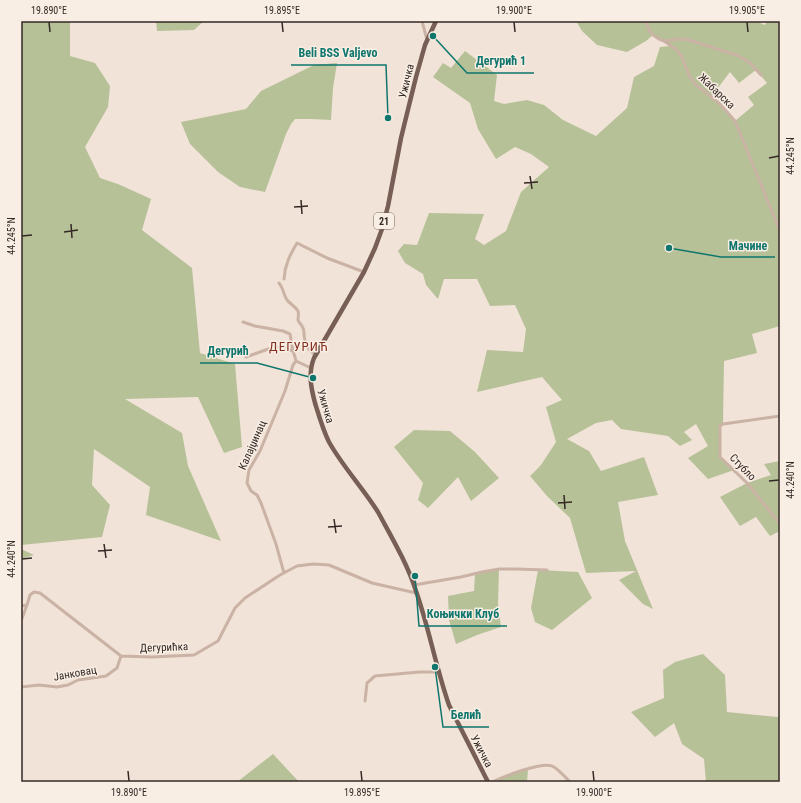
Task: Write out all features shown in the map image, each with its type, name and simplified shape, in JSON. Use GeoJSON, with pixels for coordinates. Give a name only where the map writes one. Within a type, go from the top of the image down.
{"type":"FeatureCollection","features":[{"type":"Feature","properties":{"kind":"main road","name":"Ужичка"},"geometry":{"type":"LineString","coordinates":[[436,21],[427,40],[420,64],[401,138],[383,225],[375,248],[364,272],[345,306],[315,355],[311,368],[310,379],[311,389],[326,436],[371,502],[404,561],[417,593],[452,712],[488,782]]}},
{"type":"Feature","properties":{"kind":"street"},"geometry":{"type":"LineString","coordinates":[[422,21],[427,40]]}},
{"type":"Feature","properties":{"kind":"street","name":"Жабарска"},"geometry":{"type":"LineString","coordinates":[[646,21],[648,30],[653,35],[677,50],[682,57],[694,83],[720,104],[735,121],[780,230]]}},
{"type":"Feature","properties":{"kind":"street"},"geometry":{"type":"LineString","coordinates":[[664,41],[680,39],[689,40],[739,56],[761,75]]}},
{"type":"Feature","properties":{"kind":"street"},"geometry":{"type":"LineString","coordinates":[[284,279],[284,272],[287,263],[297,243],[328,258],[364,272]]}},
{"type":"Feature","properties":{"kind":"street"},"geometry":{"type":"LineString","coordinates":[[279,283],[283,287],[288,302],[295,306],[298,311],[298,319],[303,328],[306,346],[315,355]]}},
{"type":"Feature","properties":{"kind":"street"},"geometry":{"type":"LineString","coordinates":[[243,322],[290,334],[296,361],[311,368]]}},
{"type":"Feature","properties":{"kind":"street"},"geometry":{"type":"LineString","coordinates":[[246,357],[274,347],[280,347],[293,351]]}},
{"type":"Feature","properties":{"kind":"street","name":"Калајџинац"},"geometry":{"type":"LineString","coordinates":[[284,573],[262,503],[257,495],[251,491],[247,483],[249,470],[260,451],[285,391],[293,365],[296,361]]}},
{"type":"Feature","properties":{"kind":"street","name":"Стубло"},"geometry":{"type":"LineString","coordinates":[[780,416],[723,424],[720,426],[720,457],[746,483],[780,524]]}},
{"type":"Feature","properties":{"kind":"street","name":"Дегурићка"},"geometry":{"type":"LineString","coordinates":[[122,656],[152,657],[194,655],[218,641],[235,608],[245,598],[297,566],[313,564],[329,565],[372,583],[417,593]]}},
{"type":"Feature","properties":{"kind":"street"},"geometry":{"type":"LineString","coordinates":[[414,585],[499,569],[547,570]]}},
{"type":"Feature","properties":{"kind":"street"},"geometry":{"type":"LineString","coordinates":[[21,621],[30,595],[34,592],[40,593],[122,656]]}},
{"type":"Feature","properties":{"kind":"street"},"geometry":{"type":"LineString","coordinates":[[21,606],[27,606]]}},
{"type":"Feature","properties":{"kind":"street","name":"Јанковац"},"geometry":{"type":"LineString","coordinates":[[21,687],[39,685],[57,687],[68,685],[78,680],[106,676],[117,668],[122,656]]}},
{"type":"Feature","properties":{"kind":"street"},"geometry":{"type":"LineString","coordinates":[[365,701],[367,683],[375,676],[419,672],[440,672]]}},
{"type":"Feature","properties":{"kind":"street"},"geometry":{"type":"LineString","coordinates":[[492,782],[528,769],[548,765],[553,766],[570,782]]}},
{"type":"Feature","properties":{"kind":"green space"},"geometry":{"type":"Polygon","coordinates":[[[21,21],[70,21],[70,56],[95,63],[110,86],[108,107],[85,147],[100,178],[118,184],[151,199],[142,230],[192,268],[200,353],[235,364],[242,447],[224,453],[198,397],[125,399],[182,433],[188,466],[221,541],[146,515],[150,487],[94,449],[92,485],[110,505],[102,537],[21,545],[21,21]]]}},
{"type":"Feature","properties":{"kind":"green space"},"geometry":{"type":"Polygon","coordinates":[[[156,21],[204,21],[194,30],[157,31],[156,21]]]}},
{"type":"Feature","properties":{"kind":"green space"},"geometry":{"type":"Polygon","coordinates":[[[576,21],[755,21],[765,25],[767,21],[780,21],[780,326],[752,334],[757,353],[724,361],[723,424],[720,426],[720,457],[734,470],[708,479],[688,458],[708,446],[696,424],[684,432],[692,440],[680,446],[668,436],[621,429],[612,420],[596,423],[567,439],[589,451],[601,471],[644,457],[658,495],[618,502],[625,541],[653,609],[643,604],[619,580],[636,571],[586,573],[570,518],[547,496],[530,476],[541,465],[556,442],[546,407],[562,400],[542,377],[477,392],[487,350],[523,352],[526,329],[515,305],[490,306],[477,279],[444,279],[438,299],[426,285],[423,274],[405,263],[398,251],[404,244],[417,245],[429,213],[484,214],[475,239],[484,245],[506,231],[521,192],[549,167],[531,154],[515,147],[496,159],[478,129],[470,103],[433,77],[443,63],[451,68],[465,51],[497,75],[494,101],[504,104],[527,100],[544,105],[563,120],[596,136],[627,108],[634,77],[654,66],[660,47],[670,46],[653,35],[627,52],[597,45],[582,31],[576,21]],[[756,70],[739,83],[730,72],[711,97],[735,121],[754,105],[748,97],[767,83],[756,70]]]}},
{"type":"Feature","properties":{"kind":"green space"},"geometry":{"type":"Polygon","coordinates":[[[337,63],[333,88],[331,120],[295,119],[286,134],[265,192],[240,187],[218,172],[190,144],[181,122],[246,109],[261,91],[314,65],[337,63]]]}},
{"type":"Feature","properties":{"kind":"green space"},"geometry":{"type":"Polygon","coordinates":[[[414,430],[450,431],[475,452],[499,478],[471,501],[458,477],[428,508],[418,500],[423,483],[394,447],[414,430]]]}},
{"type":"Feature","properties":{"kind":"green space"},"geometry":{"type":"Polygon","coordinates":[[[780,461],[780,531],[770,536],[756,517],[740,526],[720,497],[747,483],[771,475],[764,464],[780,461]]]}},
{"type":"Feature","properties":{"kind":"green space"},"geometry":{"type":"Polygon","coordinates":[[[21,549],[34,555],[21,559],[21,549]]]}},
{"type":"Feature","properties":{"kind":"green space"},"geometry":{"type":"Polygon","coordinates":[[[499,569],[498,603],[501,627],[456,644],[449,620],[448,596],[474,591],[475,574],[499,569]]]}},
{"type":"Feature","properties":{"kind":"green space"},"geometry":{"type":"Polygon","coordinates":[[[538,570],[578,572],[592,598],[552,630],[535,622],[531,608],[538,570]]]}},
{"type":"Feature","properties":{"kind":"green space"},"geometry":{"type":"Polygon","coordinates":[[[703,654],[725,675],[727,712],[778,717],[780,713],[780,782],[706,782],[704,759],[682,744],[674,723],[655,737],[631,712],[664,698],[663,670],[675,662],[703,654]]]}},
{"type":"Feature","properties":{"kind":"green space"},"geometry":{"type":"Polygon","coordinates":[[[273,754],[299,782],[237,782],[273,754]]]}},
{"type":"Feature","properties":{"kind":"green space"},"geometry":{"type":"Polygon","coordinates":[[[528,769],[527,782],[492,782],[528,769]]]}},
{"type":"Feature","properties":{"kind":"place","name":"Дегурић 1"},"geometry":{"type":"Point","coordinates":[433,36]}},
{"type":"Feature","properties":{"kind":"place","name":"Beli BSS Valjevo"},"geometry":{"type":"Point","coordinates":[388,118]}},
{"type":"Feature","properties":{"kind":"place","name":"Мачине"},"geometry":{"type":"Point","coordinates":[669,248]}},
{"type":"Feature","properties":{"kind":"place","name":"Дегурић"},"geometry":{"type":"Point","coordinates":[313,378]}},
{"type":"Feature","properties":{"kind":"place","name":"Коњички Клуб"},"geometry":{"type":"Point","coordinates":[415,576]}},
{"type":"Feature","properties":{"kind":"place","name":"Белић"},"geometry":{"type":"Point","coordinates":[435,667]}},
{"type":"Feature","properties":{"kind":"district","name":"ДЕГУРИЋ"},"geometry":{"type":"Point","coordinates":[299,346]}}]}
